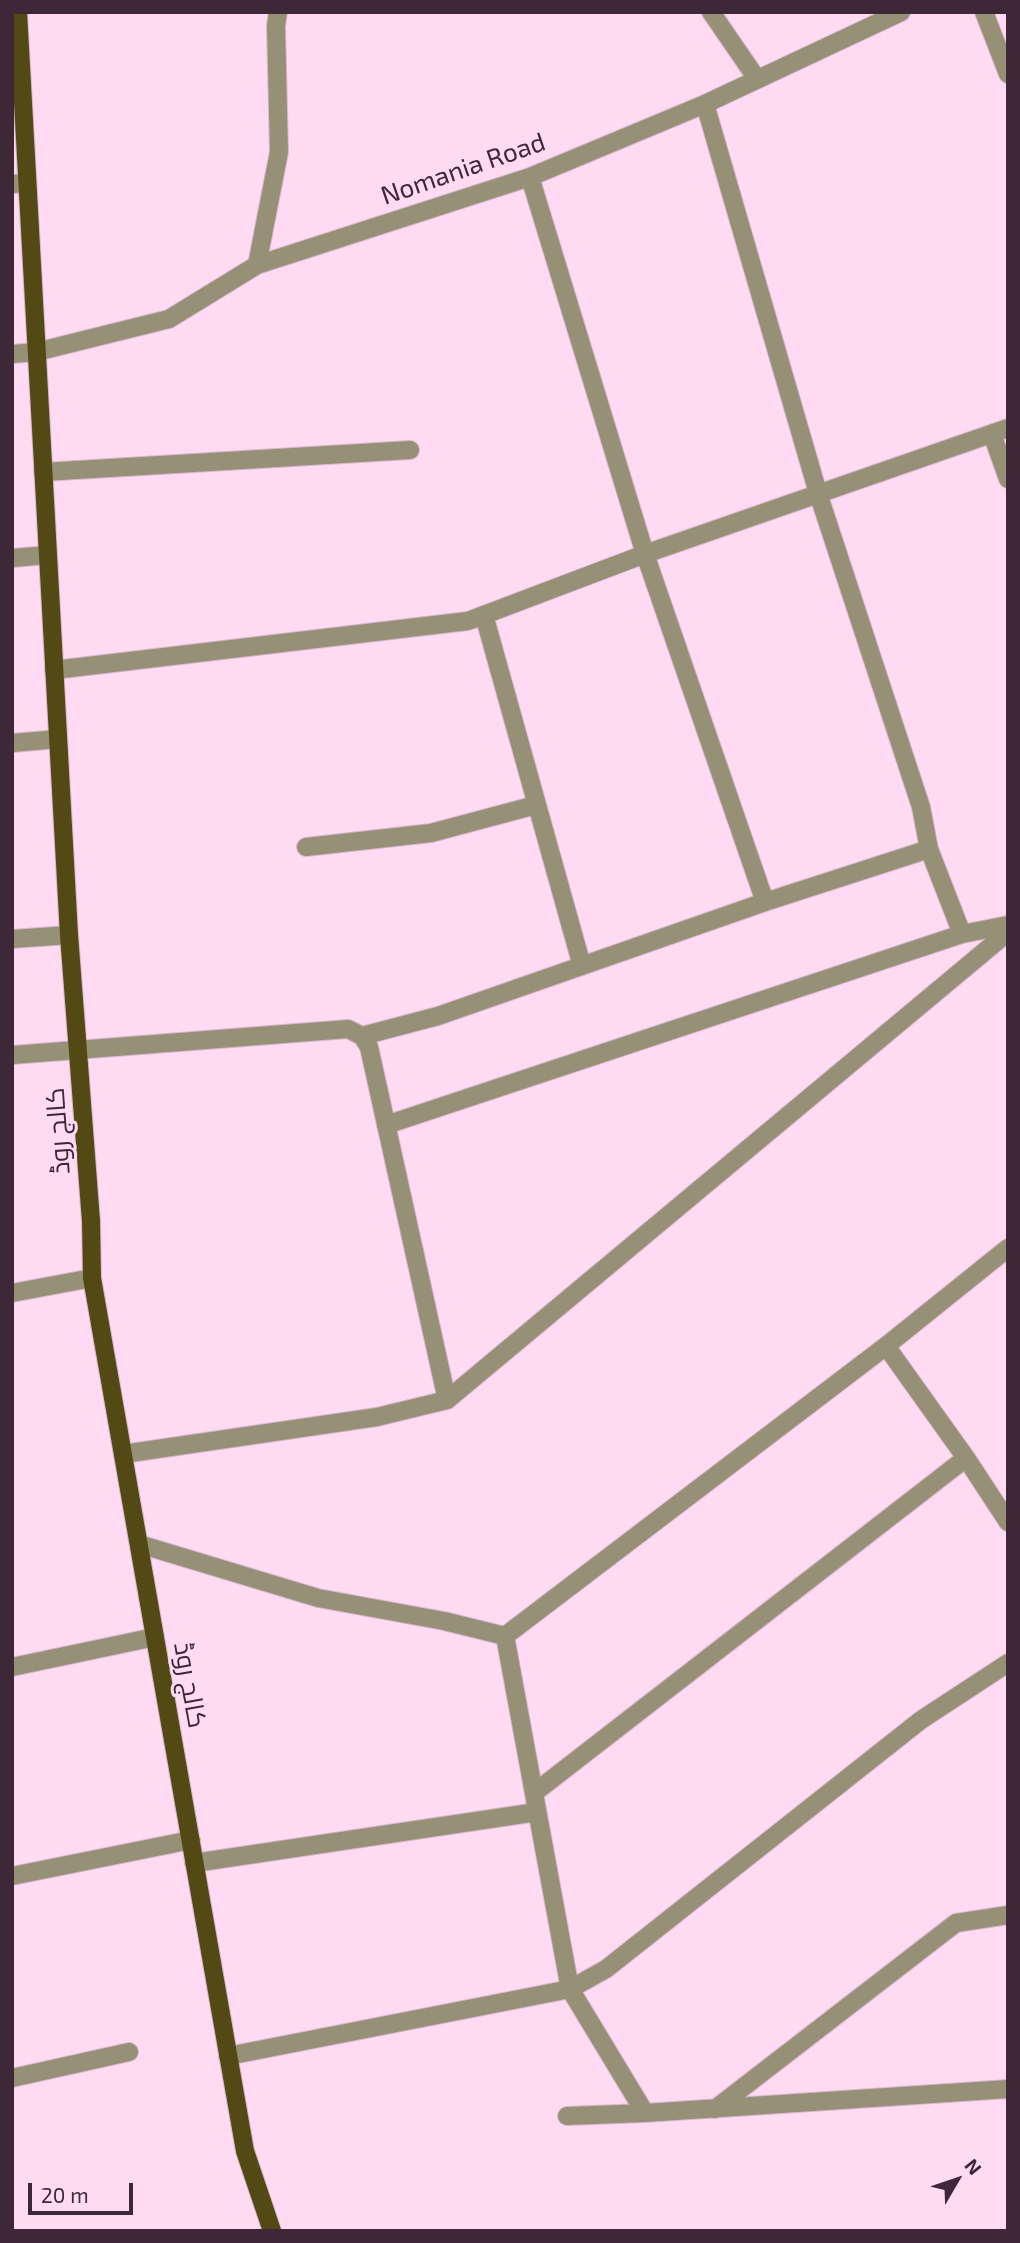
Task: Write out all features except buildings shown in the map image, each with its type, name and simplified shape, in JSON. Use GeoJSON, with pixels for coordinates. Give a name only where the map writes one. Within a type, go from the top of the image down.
{"type":"FeatureCollection","features":[{"type":"Feature","properties":{"kind":"main road","name":"کالج روڈ"},"geometry":{"type":"LineString","coordinates":[[18,12],[20,183],[36,352],[69,935],[91,1221],[92,1278],[245,2151],[272,2231]]}},
{"type":"Feature","properties":{"kind":"street"},"geometry":{"type":"LineString","coordinates":[[257,265],[279,152],[278,12]]}},
{"type":"Feature","properties":{"kind":"street"},"geometry":{"type":"LineString","coordinates":[[711,12],[757,79]]}},
{"type":"Feature","properties":{"kind":"street","name":"Nomania Road"},"geometry":{"type":"LineString","coordinates":[[12,354],[36,352],[169,318],[257,265],[530,177],[705,104],[901,12]]}},
{"type":"Feature","properties":{"kind":"street"},"geometry":{"type":"LineString","coordinates":[[984,12],[1008,74]]}},
{"type":"Feature","properties":{"kind":"street"},"geometry":{"type":"LineString","coordinates":[[705,104],[818,493],[920,807],[929,849],[962,934]]}},
{"type":"Feature","properties":{"kind":"street"},"geometry":{"type":"LineString","coordinates":[[530,177],[645,554],[765,902]]}},
{"type":"Feature","properties":{"kind":"street"},"geometry":{"type":"LineString","coordinates":[[54,670],[468,621],[645,554],[1000,431],[1008,479]]}},
{"type":"Feature","properties":{"kind":"street"},"geometry":{"type":"LineString","coordinates":[[43,472],[410,450]]}},
{"type":"Feature","properties":{"kind":"street"},"geometry":{"type":"LineString","coordinates":[[12,558],[48,555]]}},
{"type":"Feature","properties":{"kind":"street"},"geometry":{"type":"LineString","coordinates":[[484,615],[582,966]]}},
{"type":"Feature","properties":{"kind":"street"},"geometry":{"type":"LineString","coordinates":[[12,743],[58,739]]}},
{"type":"Feature","properties":{"kind":"street"},"geometry":{"type":"LineString","coordinates":[[306,847],[430,832],[536,805]]}},
{"type":"Feature","properties":{"kind":"street"},"geometry":{"type":"LineString","coordinates":[[362,1036],[438,1016],[765,902],[929,849]]}},
{"type":"Feature","properties":{"kind":"street"},"geometry":{"type":"LineString","coordinates":[[386,1125],[962,934],[1008,925]]}},
{"type":"Feature","properties":{"kind":"street"},"geometry":{"type":"LineString","coordinates":[[123,1454],[377,1417],[447,1400],[1008,932]]}},
{"type":"Feature","properties":{"kind":"street"},"geometry":{"type":"LineString","coordinates":[[12,939],[69,935]]}},
{"type":"Feature","properties":{"kind":"street"},"geometry":{"type":"LineString","coordinates":[[12,1055],[78,1052],[348,1029],[362,1036],[369,1047],[447,1400]]}},
{"type":"Feature","properties":{"kind":"street"},"geometry":{"type":"LineString","coordinates":[[505,1636],[886,1346],[1008,1248]]}},
{"type":"Feature","properties":{"kind":"street"},"geometry":{"type":"LineString","coordinates":[[12,1293],[92,1278]]}},
{"type":"Feature","properties":{"kind":"street"},"geometry":{"type":"LineString","coordinates":[[886,1346],[1008,1522]]}},
{"type":"Feature","properties":{"kind":"street"},"geometry":{"type":"LineString","coordinates":[[534,1793],[966,1458]]}},
{"type":"Feature","properties":{"kind":"street"},"geometry":{"type":"LineString","coordinates":[[139,1544],[318,1598],[444,1621],[505,1636]]}},
{"type":"Feature","properties":{"kind":"street"},"geometry":{"type":"LineString","coordinates":[[505,1636],[570,1989],[645,2113]]}},
{"type":"Feature","properties":{"kind":"street"},"geometry":{"type":"LineString","coordinates":[[12,1667],[155,1637]]}},
{"type":"Feature","properties":{"kind":"street"},"geometry":{"type":"LineString","coordinates":[[228,2056],[570,1989],[606,1969],[921,1720],[1008,1663]]}},
{"type":"Feature","properties":{"kind":"street"},"geometry":{"type":"LineString","coordinates":[[194,1863],[537,1812]]}},
{"type":"Feature","properties":{"kind":"street"},"geometry":{"type":"LineString","coordinates":[[12,1877],[191,1840]]}},
{"type":"Feature","properties":{"kind":"street"},"geometry":{"type":"LineString","coordinates":[[715,2109],[956,1923],[978,1917],[1008,1915]]}},
{"type":"Feature","properties":{"kind":"street"},"geometry":{"type":"LineString","coordinates":[[12,2078],[128,2052]]}},
{"type":"Feature","properties":{"kind":"street"},"geometry":{"type":"LineString","coordinates":[[567,2116],[1008,2089]]}}]}
